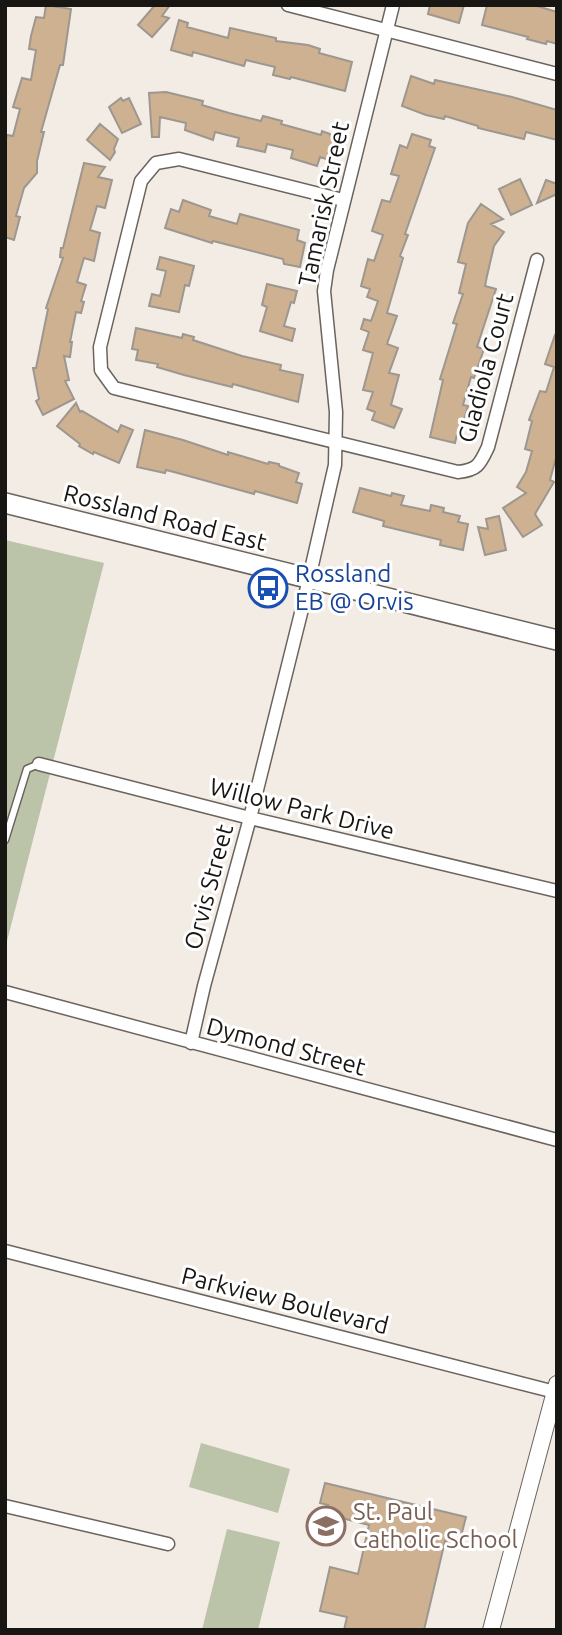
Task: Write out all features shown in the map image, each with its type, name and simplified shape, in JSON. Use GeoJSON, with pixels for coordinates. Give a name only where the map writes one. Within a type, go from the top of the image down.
{"type":"FeatureCollection","features":[{"type":"Feature","properties":{"kind":"main road","name":"Rossland Road East"},"geometry":{"type":"LineString","coordinates":[[5,503],[557,640]]}},
{"type":"Feature","properties":{"kind":"street"},"geometry":{"type":"LineString","coordinates":[[288,5],[557,74]]}},
{"type":"Feature","properties":{"kind":"street","name":"Tamarisk Street"},"geometry":{"type":"LineString","coordinates":[[309,579],[335,465],[337,442],[324,291],[327,270],[393,5]]}},
{"type":"Feature","properties":{"kind":"street"},"geometry":{"type":"LineString","coordinates":[[337,442],[114,388],[101,370],[100,347],[141,181],[156,163],[180,159],[343,200]]}},
{"type":"Feature","properties":{"kind":"street","name":"Gladiola Court"},"geometry":{"type":"LineString","coordinates":[[337,442],[458,472],[472,471],[481,462],[488,447],[537,260]]}},
{"type":"Feature","properties":{"kind":"street","name":"Orvis Street"},"geometry":{"type":"LineString","coordinates":[[191,1043],[309,579]]}},
{"type":"Feature","properties":{"kind":"street","name":"Willow Park Drive"},"geometry":{"type":"LineString","coordinates":[[39,764],[250,818],[557,891]]}},
{"type":"Feature","properties":{"kind":"street","name":"Dymond Street"},"geometry":{"type":"LineString","coordinates":[[5,992],[557,1140]]}},
{"type":"Feature","properties":{"kind":"street","name":"Parkview Boulevard"},"geometry":{"type":"LineString","coordinates":[[5,1251],[556,1388]]}},
{"type":"Feature","properties":{"kind":"street"},"geometry":{"type":"LineString","coordinates":[[491,1630],[556,1388]]}},
{"type":"Feature","properties":{"kind":"street"},"geometry":{"type":"LineString","coordinates":[[5,1506],[168,1544]]}},
{"type":"Feature","properties":{"kind":"lane"},"geometry":{"type":"LineString","coordinates":[[5,840],[27,769],[39,764]]}},
{"type":"Feature","properties":{"kind":"green space"},"geometry":{"type":"Polygon","coordinates":[[[5,540],[104,563],[5,949],[5,540]]]}},
{"type":"Feature","properties":{"kind":"green space"},"geometry":{"type":"Polygon","coordinates":[[[201,1443],[290,1469],[278,1513],[189,1487],[201,1443]]]}},
{"type":"Feature","properties":{"kind":"green space"},"geometry":{"type":"Polygon","coordinates":[[[227,1529],[280,1542],[258,1630],[202,1630],[227,1529]]]}},
{"type":"Feature","properties":{"kind":"building"},"geometry":{"type":"Polygon","coordinates":[[[46,5],[71,9],[63,65],[60,65],[41,132],[44,132],[37,173],[24,188],[16,216],[20,217],[14,240],[5,237],[5,143],[7,135],[13,136],[20,109],[13,107],[22,78],[31,80],[36,50],[29,49],[31,36],[36,17],[44,18],[46,5]]]}},
{"type":"Feature","properties":{"kind":"building"},"geometry":{"type":"Polygon","coordinates":[[[155,5],[170,5],[162,16],[169,18],[152,37],[138,25],[155,5]]]}},
{"type":"Feature","properties":{"kind":"building"},"geometry":{"type":"Polygon","coordinates":[[[430,5],[464,5],[459,23],[428,14],[430,5]]]}},
{"type":"Feature","properties":{"kind":"building"},"geometry":{"type":"Polygon","coordinates":[[[487,5],[534,5],[557,12],[557,44],[547,41],[546,44],[482,25],[487,5]]]}},
{"type":"Feature","properties":{"kind":"building"},"geometry":{"type":"Polygon","coordinates":[[[179,20],[188,23],[187,27],[228,38],[230,28],[276,38],[276,41],[308,45],[320,49],[319,53],[352,62],[345,91],[273,75],[275,67],[246,60],[244,66],[193,52],[192,56],[171,50],[179,20]]]}},
{"type":"Feature","properties":{"kind":"building"},"geometry":{"type":"Polygon","coordinates":[[[411,76],[434,84],[435,80],[557,110],[557,140],[526,132],[524,139],[478,128],[445,116],[444,119],[426,115],[402,106],[411,76]]]}},
{"type":"Feature","properties":{"kind":"building"},"geometry":{"type":"Polygon","coordinates":[[[166,92],[203,101],[202,105],[261,121],[263,116],[321,135],[322,131],[336,140],[329,160],[320,157],[317,166],[291,158],[293,150],[267,144],[265,152],[237,146],[239,138],[215,132],[213,140],[185,130],[186,123],[160,117],[159,137],[152,137],[149,93],[166,92]]]}},
{"type":"Feature","properties":{"kind":"building"},"geometry":{"type":"Polygon","coordinates":[[[121,98],[123,101],[129,98],[141,124],[122,133],[109,107],[121,98]]]}},
{"type":"Feature","properties":{"kind":"building"},"geometry":{"type":"Polygon","coordinates":[[[100,124],[118,139],[110,160],[87,140],[100,124]]]}},
{"type":"Feature","properties":{"kind":"building"},"geometry":{"type":"Polygon","coordinates":[[[412,134],[431,140],[429,146],[435,148],[405,234],[408,235],[400,256],[403,258],[387,313],[397,316],[387,344],[398,348],[389,373],[399,375],[391,405],[402,409],[394,428],[372,420],[375,412],[367,409],[373,392],[363,390],[373,353],[363,350],[369,332],[361,329],[364,319],[371,321],[378,301],[367,297],[370,289],[361,286],[368,259],[374,261],[383,235],[372,231],[382,200],[390,202],[399,176],[391,174],[400,145],[407,148],[412,134]]]}},
{"type":"Feature","properties":{"kind":"building"},"geometry":{"type":"Polygon","coordinates":[[[84,163],[105,167],[98,177],[112,180],[105,208],[97,206],[90,230],[100,233],[94,261],[84,258],[77,282],[86,285],[81,301],[84,302],[81,313],[76,312],[70,357],[64,356],[69,380],[65,381],[74,399],[43,415],[36,401],[39,399],[33,368],[36,368],[48,309],[46,308],[63,258],[60,257],[61,248],[84,163]]]}},
{"type":"Feature","properties":{"kind":"building"},"geometry":{"type":"Polygon","coordinates":[[[520,179],[532,205],[511,215],[499,189],[520,179]]]}},
{"type":"Feature","properties":{"kind":"building"},"geometry":{"type":"Polygon","coordinates":[[[546,180],[557,184],[557,194],[537,203],[546,180]]]}},
{"type":"Feature","properties":{"kind":"building"},"geometry":{"type":"Polygon","coordinates":[[[183,200],[211,210],[209,216],[237,224],[240,214],[299,230],[297,240],[305,243],[300,267],[284,264],[283,259],[213,241],[212,243],[165,228],[171,209],[179,212],[183,200]]]}},
{"type":"Feature","properties":{"kind":"building"},"geometry":{"type":"Polygon","coordinates":[[[481,204],[503,219],[491,224],[504,232],[494,246],[485,286],[496,289],[477,347],[484,349],[474,378],[471,377],[463,405],[468,406],[455,443],[430,437],[443,380],[440,379],[463,294],[459,293],[466,264],[458,262],[468,223],[481,204]]]}},
{"type":"Feature","properties":{"kind":"building"},"geometry":{"type":"Polygon","coordinates":[[[160,257],[194,266],[189,286],[185,285],[179,312],[149,306],[152,294],[160,296],[166,271],[157,269],[160,257]]]}},
{"type":"Feature","properties":{"kind":"building"},"geometry":{"type":"Polygon","coordinates":[[[267,284],[297,291],[284,326],[295,329],[292,341],[260,331],[267,307],[262,305],[267,284]]]}},
{"type":"Feature","properties":{"kind":"building"},"geometry":{"type":"Polygon","coordinates":[[[136,328],[182,338],[183,334],[194,337],[193,340],[281,365],[280,370],[303,375],[298,402],[233,384],[232,387],[184,375],[157,367],[158,364],[136,360],[138,350],[132,349],[136,328]]]}},
{"type":"Feature","properties":{"kind":"building"},"geometry":{"type":"Polygon","coordinates":[[[555,335],[557,454],[550,480],[554,482],[535,514],[542,525],[523,537],[503,508],[526,493],[517,487],[526,472],[532,451],[525,449],[532,421],[529,420],[540,391],[546,392],[554,367],[545,364],[555,335]]]}},
{"type":"Feature","properties":{"kind":"building"},"geometry":{"type":"Polygon","coordinates":[[[76,403],[80,412],[118,432],[121,425],[133,430],[119,463],[79,446],[80,444],[57,426],[76,403]]]}},
{"type":"Feature","properties":{"kind":"building"},"geometry":{"type":"Polygon","coordinates":[[[145,430],[228,455],[228,452],[268,464],[279,464],[299,473],[296,482],[302,484],[297,503],[166,470],[165,473],[137,467],[145,430]]]}},
{"type":"Feature","properties":{"kind":"building"},"geometry":{"type":"Polygon","coordinates":[[[360,488],[391,496],[392,493],[404,496],[401,505],[430,511],[431,505],[444,508],[443,512],[460,516],[458,522],[468,524],[463,550],[440,545],[441,540],[383,526],[384,521],[353,512],[360,488]]]}},
{"type":"Feature","properties":{"kind":"building"},"geometry":{"type":"Polygon","coordinates":[[[499,516],[506,550],[485,555],[478,527],[488,529],[486,519],[499,516]]]}},
{"type":"Feature","properties":{"kind":"building"},"geometry":{"type":"Polygon","coordinates":[[[325,1483],[466,1517],[459,1544],[445,1541],[424,1630],[344,1630],[347,1617],[320,1611],[330,1567],[358,1574],[369,1525],[326,1514],[328,1505],[320,1503],[325,1483]]]}},
{"type":"Feature","properties":{"kind":"place","name":"Rossland EB @ Orvis"},"geometry":{"type":"Point","coordinates":[268,588]}},
{"type":"Feature","properties":{"kind":"place","name":"St. Paul Catholic School"},"geometry":{"type":"Point","coordinates":[326,1526]}}]}
